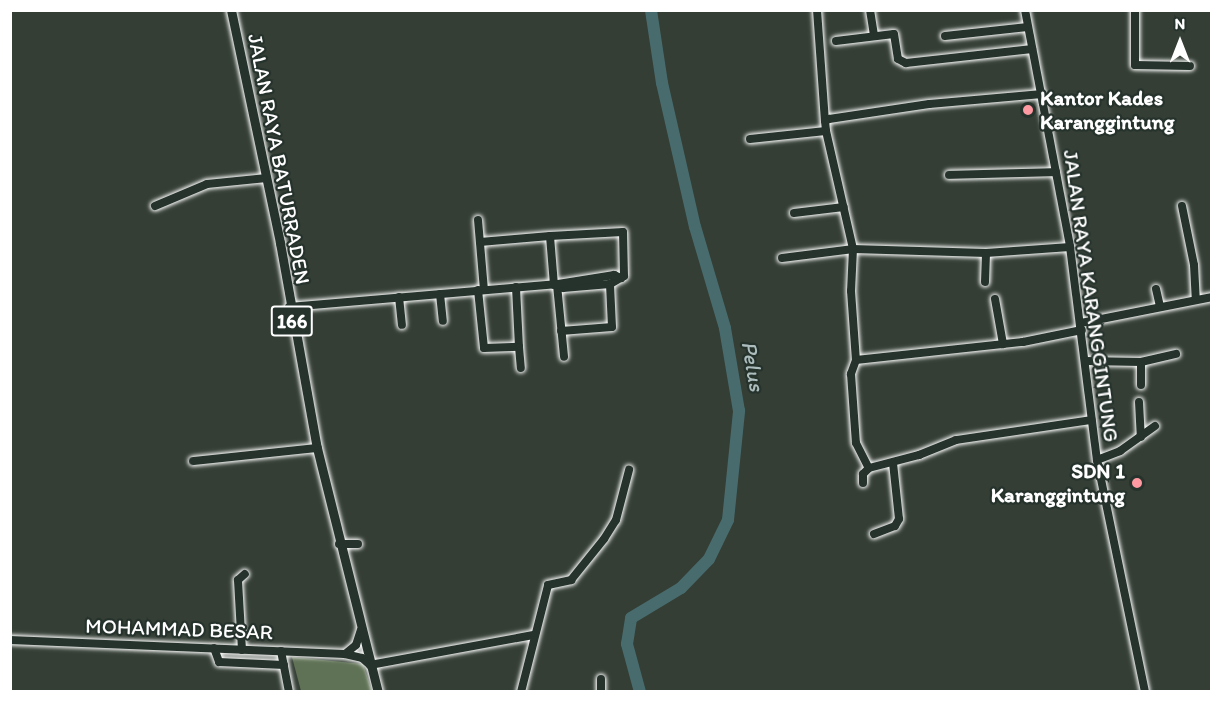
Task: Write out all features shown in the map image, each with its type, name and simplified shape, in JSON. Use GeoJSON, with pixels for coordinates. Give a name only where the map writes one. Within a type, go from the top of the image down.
{"type":"FeatureCollection","features":[{"type":"Feature","properties":{"kind":"main road","name":"JALAN RAYA BATURRADEN"},"geometry":{"type":"LineString","coordinates":[[231,10],[267,178],[289,307],[317,448],[370,665]]}},
{"type":"Feature","properties":{"kind":"main road","name":"166"},"geometry":{"type":"LineString","coordinates":[[370,665],[378,692]]}},
{"type":"Feature","properties":{"kind":"street"},"geometry":{"type":"LineString","coordinates":[[817,10],[826,131],[853,249],[851,291],[856,360],[851,374],[856,443],[869,468]]}},
{"type":"Feature","properties":{"kind":"street"},"geometry":{"type":"LineString","coordinates":[[870,10],[874,35]]}},
{"type":"Feature","properties":{"kind":"street","name":"JALAN RAYA KARANGGINTUNG"},"geometry":{"type":"LineString","coordinates":[[1025,10],[1070,247],[1082,326],[1097,460],[1145,692]]}},
{"type":"Feature","properties":{"kind":"street"},"geometry":{"type":"LineString","coordinates":[[1135,10],[1135,65],[1190,66]]}},
{"type":"Feature","properties":{"kind":"street"},"geometry":{"type":"LineString","coordinates":[[945,36],[1028,27]]}},
{"type":"Feature","properties":{"kind":"street"},"geometry":{"type":"LineString","coordinates":[[836,41],[894,34],[898,59],[906,63],[1032,49]]}},
{"type":"Feature","properties":{"kind":"street"},"geometry":{"type":"LineString","coordinates":[[825,121],[929,104],[1042,94]]}},
{"type":"Feature","properties":{"kind":"street"},"geometry":{"type":"LineString","coordinates":[[750,139],[826,131]]}},
{"type":"Feature","properties":{"kind":"street"},"geometry":{"type":"LineString","coordinates":[[949,175],[1056,172]]}},
{"type":"Feature","properties":{"kind":"street"},"geometry":{"type":"LineString","coordinates":[[156,206],[207,184],[267,178]]}},
{"type":"Feature","properties":{"kind":"street"},"geometry":{"type":"LineString","coordinates":[[1182,206],[1194,265],[1196,299]]}},
{"type":"Feature","properties":{"kind":"street"},"geometry":{"type":"LineString","coordinates":[[794,213],[844,207]]}},
{"type":"Feature","properties":{"kind":"street"},"geometry":{"type":"LineString","coordinates":[[478,220],[484,348],[519,346]]}},
{"type":"Feature","properties":{"kind":"street"},"geometry":{"type":"LineString","coordinates":[[480,242],[620,230],[626,271],[621,278],[610,284],[563,288],[556,285]]}},
{"type":"Feature","properties":{"kind":"street"},"geometry":{"type":"LineString","coordinates":[[550,236],[564,357]]}},
{"type":"Feature","properties":{"kind":"street"},"geometry":{"type":"LineString","coordinates":[[782,258],[853,249],[986,253],[1070,247]]}},
{"type":"Feature","properties":{"kind":"street"},"geometry":{"type":"LineString","coordinates":[[985,282],[986,253]]}},
{"type":"Feature","properties":{"kind":"street"},"geometry":{"type":"LineString","coordinates":[[289,307],[556,285],[614,275],[621,278]]}},
{"type":"Feature","properties":{"kind":"street"},"geometry":{"type":"LineString","coordinates":[[561,331],[612,327],[610,284]]}},
{"type":"Feature","properties":{"kind":"street"},"geometry":{"type":"LineString","coordinates":[[516,287],[521,368]]}},
{"type":"Feature","properties":{"kind":"street"},"geometry":{"type":"LineString","coordinates":[[1155,289],[1160,306]]}},
{"type":"Feature","properties":{"kind":"street"},"geometry":{"type":"LineString","coordinates":[[440,294],[443,321]]}},
{"type":"Feature","properties":{"kind":"street"},"geometry":{"type":"LineString","coordinates":[[399,297],[402,325]]}},
{"type":"Feature","properties":{"kind":"street"},"geometry":{"type":"LineString","coordinates":[[856,360],[1003,344],[1160,306],[1212,297]]}},
{"type":"Feature","properties":{"kind":"street"},"geometry":{"type":"LineString","coordinates":[[995,299],[1003,344]]}},
{"type":"Feature","properties":{"kind":"street"},"geometry":{"type":"LineString","coordinates":[[1086,361],[1141,362],[1176,354]]}},
{"type":"Feature","properties":{"kind":"street"},"geometry":{"type":"LineString","coordinates":[[1141,362],[1141,385]]}},
{"type":"Feature","properties":{"kind":"street"},"geometry":{"type":"LineString","coordinates":[[1138,402],[1141,437]]}},
{"type":"Feature","properties":{"kind":"street"},"geometry":{"type":"LineString","coordinates":[[863,483],[863,474],[869,468],[893,463],[956,440],[1092,420]]}},
{"type":"Feature","properties":{"kind":"street"},"geometry":{"type":"LineString","coordinates":[[1097,460],[1120,451],[1155,426]]}},
{"type":"Feature","properties":{"kind":"street"},"geometry":{"type":"LineString","coordinates":[[193,461],[317,448]]}},
{"type":"Feature","properties":{"kind":"street"},"geometry":{"type":"LineString","coordinates":[[874,534],[895,526],[899,519],[893,463]]}},
{"type":"Feature","properties":{"kind":"street"},"geometry":{"type":"LineString","coordinates":[[521,692],[533,635],[548,585],[571,580],[616,520],[629,470]]}},
{"type":"Feature","properties":{"kind":"street"},"geometry":{"type":"LineString","coordinates":[[339,544],[358,544]]}},
{"type":"Feature","properties":{"kind":"street"},"geometry":{"type":"LineString","coordinates":[[242,650],[238,580],[245,574]]}},
{"type":"Feature","properties":{"kind":"street"},"geometry":{"type":"LineString","coordinates":[[345,654],[356,645],[361,630]]}},
{"type":"Feature","properties":{"kind":"street"},"geometry":{"type":"LineString","coordinates":[[345,654],[362,658],[370,665],[533,635]]}},
{"type":"Feature","properties":{"kind":"street","name":"MOHAMMAD BESAR"},"geometry":{"type":"LineString","coordinates":[[10,640],[345,654]]}},
{"type":"Feature","properties":{"kind":"street"},"geometry":{"type":"LineString","coordinates":[[214,648],[219,662],[284,665]]}},
{"type":"Feature","properties":{"kind":"street"},"geometry":{"type":"LineString","coordinates":[[281,651],[289,692]]}},
{"type":"Feature","properties":{"kind":"street"},"geometry":{"type":"LineString","coordinates":[[601,679],[601,692]]}},
{"type":"Feature","properties":{"kind":"green space"},"geometry":{"type":"Polygon","coordinates":[[[292,657],[363,664],[372,691],[301,691],[292,657]]]}},
{"type":"Feature","properties":{"kind":"waterway","name":"Pelus"},"geometry":{"type":"LineString","coordinates":[[640,692],[627,644],[631,618],[681,588],[709,559],[728,520],[739,411],[725,328],[695,227],[662,83],[651,10]]}},
{"type":"Feature","properties":{"kind":"place","name":"Kantor Kades Karanggintung"},"geometry":{"type":"Point","coordinates":[1028,110]}},
{"type":"Feature","properties":{"kind":"place","name":"SDN 1 Karanggintung"},"geometry":{"type":"Point","coordinates":[1137,483]}}]}
